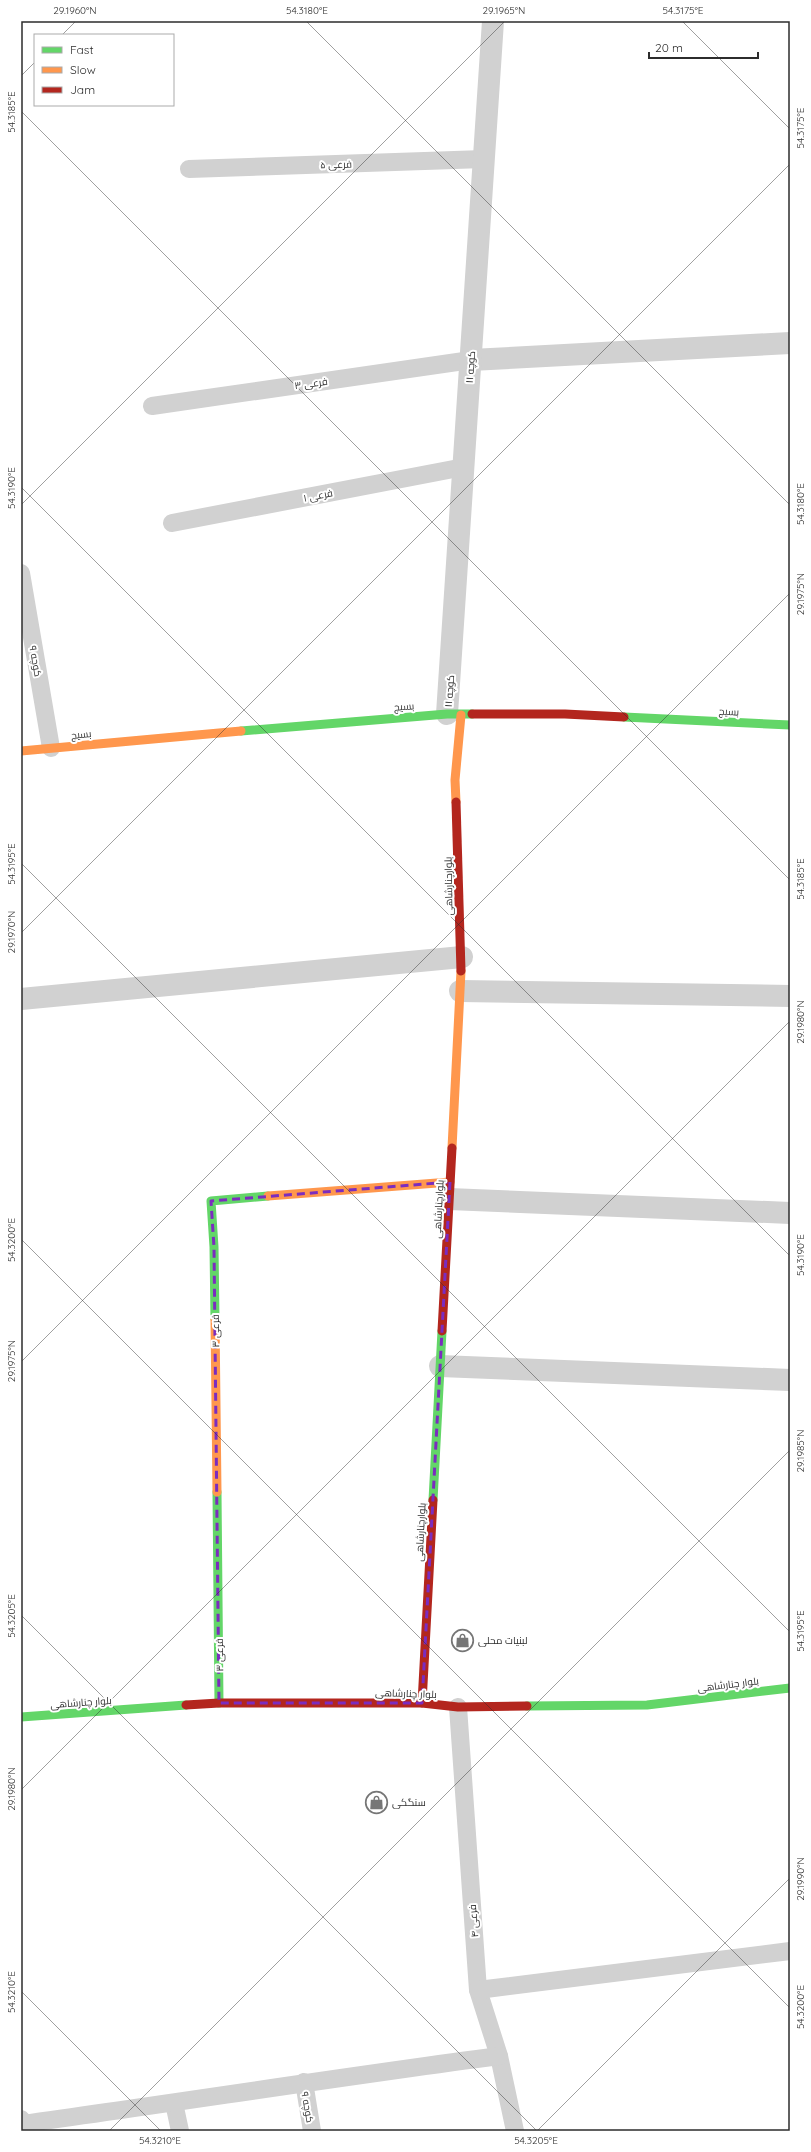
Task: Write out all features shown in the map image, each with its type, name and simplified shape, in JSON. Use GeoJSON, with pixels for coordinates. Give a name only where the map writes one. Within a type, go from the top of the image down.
{"type":"FeatureCollection","features":[{"type":"Feature","properties":{"kind":"street","name":"کوچه ۱۱"},"geometry":{"type":"LineString","coordinates":[[454,714],[464,467],[494,21]]}},
{"type":"Feature","properties":{"kind":"street"},"geometry":{"type":"LineString","coordinates":[[471,360],[790,343]]}},
{"type":"Feature","properties":{"kind":"street","name":"بسیج"},"geometry":{"type":"LineString","coordinates":[[21,751],[291,726],[454,714],[565,714],[790,725]]}},
{"type":"Feature","properties":{"kind":"street","name":"بلوارچنارشاهی"},"geometry":{"type":"LineString","coordinates":[[422,1703],[462,957],[458,897],[454,714]]}},
{"type":"Feature","properties":{"kind":"street"},"geometry":{"type":"LineString","coordinates":[[21,999],[462,957]]}},
{"type":"Feature","properties":{"kind":"street"},"geometry":{"type":"LineString","coordinates":[[460,991],[790,996]]}},
{"type":"Feature","properties":{"kind":"street"},"geometry":{"type":"LineString","coordinates":[[450,1191],[790,1213]]}},
{"type":"Feature","properties":{"kind":"street","name":"فرعی ۳"},"geometry":{"type":"LineString","coordinates":[[220,1703],[214,1247],[211,1200],[450,1191]]}},
{"type":"Feature","properties":{"kind":"street"},"geometry":{"type":"LineString","coordinates":[[440,1366],[790,1380]]}},
{"type":"Feature","properties":{"kind":"street","name":"بلوار چنارشاهی"},"geometry":{"type":"LineString","coordinates":[[21,1717],[220,1703],[422,1703],[458,1707],[647,1705],[790,1688]]}},
{"type":"Feature","properties":{"kind":"lane","name":"فرعی ۵"},"geometry":{"type":"LineString","coordinates":[[189,168],[484,159]]}},
{"type":"Feature","properties":{"kind":"lane","name":"فرعی ۳"},"geometry":{"type":"LineString","coordinates":[[152,406],[471,360]]}},
{"type":"Feature","properties":{"kind":"lane","name":"فرعی ۱"},"geometry":{"type":"LineString","coordinates":[[172,523],[464,467]]}},
{"type":"Feature","properties":{"kind":"lane","name":"کوچه ۹"},"geometry":{"type":"LineString","coordinates":[[21,574],[51,748]]}},
{"type":"Feature","properties":{"kind":"lane","name":"فرعی ۴"},"geometry":{"type":"LineString","coordinates":[[458,1707],[478,1990],[499,2056],[515,2131]]}},
{"type":"Feature","properties":{"kind":"lane"},"geometry":{"type":"LineString","coordinates":[[478,1990],[790,1952]]}},
{"type":"Feature","properties":{"kind":"lane"},"geometry":{"type":"LineString","coordinates":[[21,2119],[22,2124],[174,2103],[304,2082],[499,2056]]}},
{"type":"Feature","properties":{"kind":"lane","name":"کوچه ۹"},"geometry":{"type":"LineString","coordinates":[[304,2082],[312,2131]]}},
{"type":"Feature","properties":{"kind":"lane"},"geometry":{"type":"LineString","coordinates":[[174,2103],[180,2131]]}},
{"type":"Feature","properties":{"kind":"highlighted area"},"geometry":{"type":"Polygon","coordinates":[[[450,1182],[422,1703],[219,1703],[214,1247],[211,1201],[450,1182]]]}},
{"type":"Feature","properties":{"kind":"traffic: fast"},"geometry":{"type":"LineString","coordinates":[[241,731],[447,714],[472,714]]}},
{"type":"Feature","properties":{"kind":"traffic: fast"},"geometry":{"type":"LineString","coordinates":[[624,717],[790,725]]}},
{"type":"Feature","properties":{"kind":"traffic: fast"},"geometry":{"type":"LineString","coordinates":[[215,1319],[214,1247],[211,1201],[268,1196]]}},
{"type":"Feature","properties":{"kind":"traffic: fast"},"geometry":{"type":"LineString","coordinates":[[433,1500],[442,1331]]}},
{"type":"Feature","properties":{"kind":"traffic: fast"},"geometry":{"type":"LineString","coordinates":[[217,1492],[219,1703]]}},
{"type":"Feature","properties":{"kind":"traffic: fast"},"geometry":{"type":"LineString","coordinates":[[527,1706],[647,1705],[790,1688]]}},
{"type":"Feature","properties":{"kind":"traffic: fast"},"geometry":{"type":"LineString","coordinates":[[21,1717],[186,1705]]}},
{"type":"Feature","properties":{"kind":"traffic: slow"},"geometry":{"type":"LineString","coordinates":[[456,802],[455,780],[461,715]]}},
{"type":"Feature","properties":{"kind":"traffic: slow"},"geometry":{"type":"LineString","coordinates":[[21,751],[241,731]]}},
{"type":"Feature","properties":{"kind":"traffic: slow"},"geometry":{"type":"LineString","coordinates":[[452,1148],[461,971]]}},
{"type":"Feature","properties":{"kind":"traffic: slow"},"geometry":{"type":"LineString","coordinates":[[268,1196],[450,1182]]}},
{"type":"Feature","properties":{"kind":"traffic: slow"},"geometry":{"type":"LineString","coordinates":[[215,1319],[217,1492]]}},
{"type":"Feature","properties":{"kind":"traffic: jam"},"geometry":{"type":"LineString","coordinates":[[472,714],[565,714],[624,717]]}},
{"type":"Feature","properties":{"kind":"traffic: jam"},"geometry":{"type":"LineString","coordinates":[[456,802],[461,971]]}},
{"type":"Feature","properties":{"kind":"traffic: jam"},"geometry":{"type":"LineString","coordinates":[[442,1331],[452,1148]]}},
{"type":"Feature","properties":{"kind":"traffic: jam"},"geometry":{"type":"LineString","coordinates":[[422,1703],[433,1500]]}},
{"type":"Feature","properties":{"kind":"traffic: jam"},"geometry":{"type":"LineString","coordinates":[[186,1705],[219,1703],[422,1703],[458,1707],[527,1706]]}},
{"type":"Feature","properties":{"kind":"place","name":"لبنیات محلی"},"geometry":{"type":"Point","coordinates":[463,1640]}},
{"type":"Feature","properties":{"kind":"place","name":"سنگکی"},"geometry":{"type":"Point","coordinates":[376,1802]}}]}
